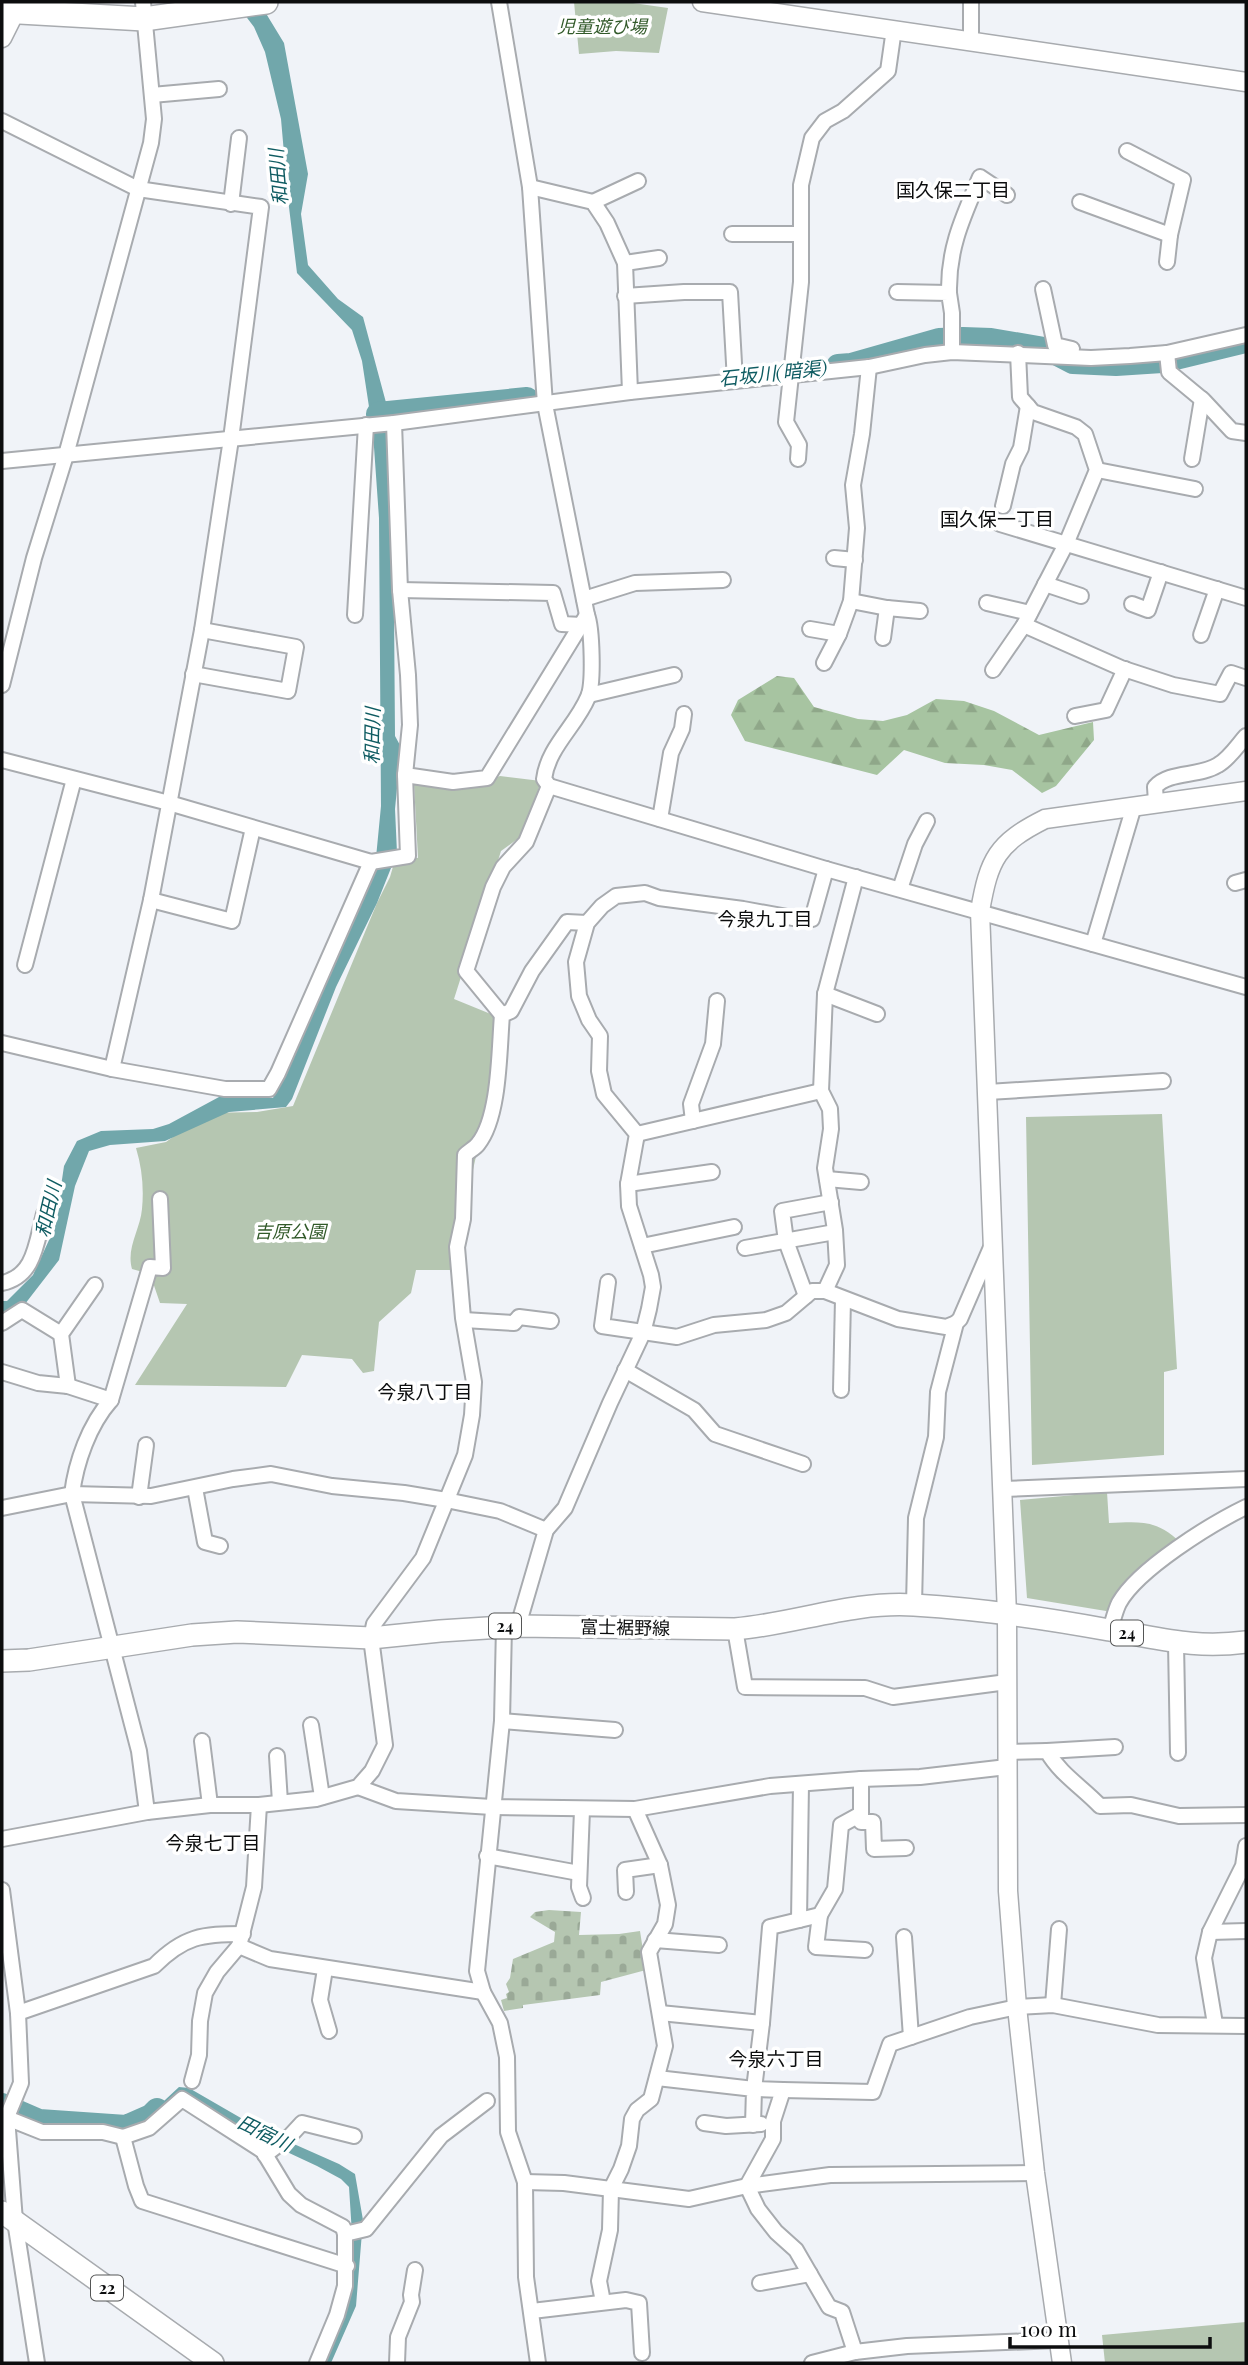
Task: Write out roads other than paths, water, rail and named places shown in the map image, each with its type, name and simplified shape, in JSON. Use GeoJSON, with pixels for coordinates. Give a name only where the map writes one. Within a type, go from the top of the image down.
{"type":"FeatureCollection","features":[{"type":"Feature","properties":{"kind":"highway"},"geometry":{"type":"LineString","coordinates":[[12,8],[144,10],[231,7],[265,2]]}},
{"type":"Feature","properties":{"kind":"main road","name":"富士裾野線"},"geometry":{"type":"LineString","coordinates":[[2,1661],[29,1660],[192,1635],[237,1632],[371,1639],[511,1626],[735,1629],[754,1628],[863,1606],[914,1605],[1007,1615],[1176,1643],[1195,1645],[1246,1642]]}},
{"type":"Feature","properties":{"kind":"main road","name":"22"},"geometry":{"type":"LineString","coordinates":[[9,2216],[213,2363]]}},
{"type":"Feature","properties":{"kind":"street"},"geometry":{"type":"LineString","coordinates":[[405,775],[453,782],[487,778],[585,620],[584,599],[544,398],[530,187],[499,2]]}},
{"type":"Feature","properties":{"kind":"street"},"geometry":{"type":"LineString","coordinates":[[702,2],[1246,82]]}},
{"type":"Feature","properties":{"kind":"street"},"geometry":{"type":"LineString","coordinates":[[971,2],[971,40]]}},
{"type":"Feature","properties":{"kind":"street"},"geometry":{"type":"LineString","coordinates":[[2,38],[12,8]]}},
{"type":"Feature","properties":{"kind":"street"},"geometry":{"type":"LineString","coordinates":[[2,685],[34,558],[66,455],[151,143],[154,119],[144,10]]}},
{"type":"Feature","properties":{"kind":"street"},"geometry":{"type":"LineString","coordinates":[[798,460],[799,445],[786,422],[801,282],[801,185],[812,138],[825,121],[843,111],[888,71],[894,29]]}},
{"type":"Feature","properties":{"kind":"street"},"geometry":{"type":"LineString","coordinates":[[152,95],[219,89]]}},
{"type":"Feature","properties":{"kind":"street"},"geometry":{"type":"LineString","coordinates":[[2,121],[138,189],[261,207],[231,439],[202,630],[150,900],[113,1069]]}},
{"type":"Feature","properties":{"kind":"street"},"geometry":{"type":"LineString","coordinates":[[231,204],[239,138]]}},
{"type":"Feature","properties":{"kind":"street"},"geometry":{"type":"LineString","coordinates":[[1127,151],[1183,180],[1170,235],[1167,262]]}},
{"type":"Feature","properties":{"kind":"street"},"geometry":{"type":"LineString","coordinates":[[952,352],[949,269],[953,242],[979,177],[1007,195]]}},
{"type":"Feature","properties":{"kind":"street"},"geometry":{"type":"LineString","coordinates":[[530,187],[593,202],[638,181]]}},
{"type":"Feature","properties":{"kind":"street"},"geometry":{"type":"LineString","coordinates":[[593,202],[607,223],[625,262],[630,388]]}},
{"type":"Feature","properties":{"kind":"street"},"geometry":{"type":"LineString","coordinates":[[1080,202],[1170,235]]}},
{"type":"Feature","properties":{"kind":"street"},"geometry":{"type":"LineString","coordinates":[[732,234],[801,234]]}},
{"type":"Feature","properties":{"kind":"street"},"geometry":{"type":"LineString","coordinates":[[625,262],[659,258]]}},
{"type":"Feature","properties":{"kind":"street"},"geometry":{"type":"LineString","coordinates":[[1043,289],[1055,345],[1091,358],[1167,353],[1246,335]]}},
{"type":"Feature","properties":{"kind":"street"},"geometry":{"type":"LineString","coordinates":[[625,296],[730,292],[735,377]]}},
{"type":"Feature","properties":{"kind":"street"},"geometry":{"type":"LineString","coordinates":[[897,292],[949,293]]}},
{"type":"Feature","properties":{"kind":"street"},"geometry":{"type":"LineString","coordinates":[[2,461],[394,423],[544,398],[790,369],[869,367],[952,352],[1069,352]]}},
{"type":"Feature","properties":{"kind":"street"},"geometry":{"type":"LineString","coordinates":[[993,670],[1027,619],[1066,544],[1097,470],[1085,434],[1076,427],[1033,412],[1020,397],[1018,353]]}},
{"type":"Feature","properties":{"kind":"street"},"geometry":{"type":"LineString","coordinates":[[1167,353],[1169,372],[1202,399],[1232,431],[1246,433]]}},
{"type":"Feature","properties":{"kind":"street"},"geometry":{"type":"LineString","coordinates":[[824,663],[839,634],[851,601],[857,528],[853,485],[869,367]]}},
{"type":"Feature","properties":{"kind":"street"},"geometry":{"type":"LineString","coordinates":[[1192,459],[1202,399]]}},
{"type":"Feature","properties":{"kind":"street"},"geometry":{"type":"LineString","coordinates":[[1003,506],[1013,464],[1021,448],[1028,406]]}},
{"type":"Feature","properties":{"kind":"street"},"geometry":{"type":"LineString","coordinates":[[2,760],[169,803],[371,862],[408,856],[405,775],[410,725],[400,590],[394,423]]}},
{"type":"Feature","properties":{"kind":"street"},"geometry":{"type":"LineString","coordinates":[[355,615],[366,425]]}},
{"type":"Feature","properties":{"kind":"street"},"geometry":{"type":"LineString","coordinates":[[1097,470],[1195,489]]}},
{"type":"Feature","properties":{"kind":"street"},"geometry":{"type":"LineString","coordinates":[[1000,524],[1246,598]]}},
{"type":"Feature","properties":{"kind":"street"},"geometry":{"type":"LineString","coordinates":[[834,558],[855,560]]}},
{"type":"Feature","properties":{"kind":"street"},"geometry":{"type":"LineString","coordinates":[[1132,604],[1148,610],[1161,572]]}},
{"type":"Feature","properties":{"kind":"street"},"geometry":{"type":"LineString","coordinates":[[584,599],[635,583],[723,580]]}},
{"type":"Feature","properties":{"kind":"street"},"geometry":{"type":"LineString","coordinates":[[1045,584],[1080,596]]}},
{"type":"Feature","properties":{"kind":"street"},"geometry":{"type":"LineString","coordinates":[[1201,635],[1217,589]]}},
{"type":"Feature","properties":{"kind":"street"},"geometry":{"type":"LineString","coordinates":[[400,590],[553,593],[562,624],[585,620]]}},
{"type":"Feature","properties":{"kind":"street"},"geometry":{"type":"LineString","coordinates":[[851,601],[920,611]]}},
{"type":"Feature","properties":{"kind":"street"},"geometry":{"type":"LineString","coordinates":[[987,603],[1027,619],[1125,669],[1173,685],[1220,694],[1231,673],[1246,678]]}},
{"type":"Feature","properties":{"kind":"street"},"geometry":{"type":"LineString","coordinates":[[883,638],[887,608]]}},
{"type":"Feature","properties":{"kind":"street"},"geometry":{"type":"LineString","coordinates":[[585,620],[591,626],[589,695],[546,765],[544,779],[550,786],[825,869],[1246,987]]}},
{"type":"Feature","properties":{"kind":"street"},"geometry":{"type":"LineString","coordinates":[[810,629],[839,634]]}},
{"type":"Feature","properties":{"kind":"street"},"geometry":{"type":"LineString","coordinates":[[193,674],[288,691],[296,646],[202,630]]}},
{"type":"Feature","properties":{"kind":"street"},"geometry":{"type":"LineString","coordinates":[[1074,716],[1106,710],[1125,669]]}},
{"type":"Feature","properties":{"kind":"street"},"geometry":{"type":"LineString","coordinates":[[589,695],[674,675]]}},
{"type":"Feature","properties":{"kind":"street"},"geometry":{"type":"LineString","coordinates":[[660,820],[671,753],[682,729],[684,714]]}},
{"type":"Feature","properties":{"kind":"street"},"geometry":{"type":"LineString","coordinates":[[1156,802],[1155,787],[1161,780],[1197,773],[1219,765],[1246,736]]}},
{"type":"Feature","properties":{"kind":"street"},"geometry":{"type":"LineString","coordinates":[[25,965],[74,779]]}},
{"type":"Feature","properties":{"kind":"street"},"geometry":{"type":"LineString","coordinates":[[2,1839],[147,1812],[210,1805],[260,1805],[322,1797],[358,1787],[372,1772],[385,1745],[371,1639],[374,1624],[423,1558],[465,1455],[472,1415],[474,1382],[464,1320],[457,1247],[463,1219],[465,1155],[479,1143],[491,1114],[502,1015],[466,971],[493,887],[503,867],[526,842],[550,786]]}},
{"type":"Feature","properties":{"kind":"street"},"geometry":{"type":"LineString","coordinates":[[1062,2363],[1035,2173],[1008,1891],[1007,1615],[980,911],[986,877],[999,851],[1022,831],[1045,819],[1246,791]]}},
{"type":"Feature","properties":{"kind":"street"},"geometry":{"type":"LineString","coordinates":[[1093,944],[1134,806]]}},
{"type":"Feature","properties":{"kind":"street"},"geometry":{"type":"LineString","coordinates":[[900,889],[915,844],[927,821]]}},
{"type":"Feature","properties":{"kind":"street"},"geometry":{"type":"LineString","coordinates":[[150,900],[232,921],[253,828]]}},
{"type":"Feature","properties":{"kind":"street"},"geometry":{"type":"LineString","coordinates":[[2,1043],[113,1069],[225,1090],[269,1089],[371,862]]}},
{"type":"Feature","properties":{"kind":"street"},"geometry":{"type":"LineString","coordinates":[[538,2363],[526,2277],[525,2182],[508,2132],[507,2057],[500,2023],[483,1992],[477,1971],[511,1626],[546,1530],[565,1508],[643,1333],[653,1287],[629,1206],[628,1184],[637,1134],[604,1094],[598,1071],[600,1036],[589,1020],[579,996],[576,962],[587,923],[602,906],[616,896],[645,893],[659,898],[812,919],[825,869]]}},
{"type":"Feature","properties":{"kind":"street"},"geometry":{"type":"LineString","coordinates":[[825,1291],[837,1265],[825,1168],[831,1129],[830,1110],[821,1091],[825,994],[856,877]]}},
{"type":"Feature","properties":{"kind":"street"},"geometry":{"type":"LineString","coordinates":[[502,1015],[511,1011],[532,971],[567,922],[587,923]]}},
{"type":"Feature","properties":{"kind":"street"},"geometry":{"type":"LineString","coordinates":[[825,994],[877,1014]]}},
{"type":"Feature","properties":{"kind":"street"},"geometry":{"type":"LineString","coordinates":[[693,1121],[691,1104],[713,1044],[717,1001]]}},
{"type":"Feature","properties":{"kind":"street"},"geometry":{"type":"LineString","coordinates":[[988,1092],[1163,1081]]}},
{"type":"Feature","properties":{"kind":"street"},"geometry":{"type":"LineString","coordinates":[[637,1134],[821,1091]]}},
{"type":"Feature","properties":{"kind":"street"},"geometry":{"type":"LineString","coordinates":[[628,1184],[712,1172]]}},
{"type":"Feature","properties":{"kind":"street"},"geometry":{"type":"LineString","coordinates":[[827,1179],[861,1182]]}},
{"type":"Feature","properties":{"kind":"street"},"geometry":{"type":"LineString","coordinates":[[147,1812],[139,1751],[72,1494],[74,1476],[86,1443],[99,1414],[111,1400],[150,1267],[163,1268],[160,1199]]}},
{"type":"Feature","properties":{"kind":"street"},"geometry":{"type":"LineString","coordinates":[[806,1296],[786,1241],[782,1211],[831,1202]]}},
{"type":"Feature","properties":{"kind":"street"},"geometry":{"type":"LineString","coordinates":[[2,1283],[19,1278],[31,1261],[44,1214]]}},
{"type":"Feature","properties":{"kind":"street"},"geometry":{"type":"LineString","coordinates":[[642,1246],[734,1227]]}},
{"type":"Feature","properties":{"kind":"street"},"geometry":{"type":"LineString","coordinates":[[745,1248],[835,1232]]}},
{"type":"Feature","properties":{"kind":"street"},"geometry":{"type":"LineString","coordinates":[[608,1282],[602,1326],[643,1333],[677,1337],[715,1325],[766,1320],[786,1314],[812,1291],[825,1291],[898,1318],[946,1327],[960,1319],[992,1244]]}},
{"type":"Feature","properties":{"kind":"street"},"geometry":{"type":"LineString","coordinates":[[68,1386],[61,1334],[95,1285]]}},
{"type":"Feature","properties":{"kind":"street"},"geometry":{"type":"LineString","coordinates":[[841,1390],[843,1299]]}},
{"type":"Feature","properties":{"kind":"street"},"geometry":{"type":"LineString","coordinates":[[2,1323],[22,1310],[61,1334]]}},
{"type":"Feature","properties":{"kind":"street"},"geometry":{"type":"LineString","coordinates":[[464,1320],[514,1323],[519,1317],[551,1321]]}},
{"type":"Feature","properties":{"kind":"street"},"geometry":{"type":"LineString","coordinates":[[914,1605],[916,1518],[936,1437],[938,1392],[956,1323]]}},
{"type":"Feature","properties":{"kind":"street"},"geometry":{"type":"LineString","coordinates":[[625,1370],[694,1410],[715,1434],[803,1464]]}},
{"type":"Feature","properties":{"kind":"street"},"geometry":{"type":"LineString","coordinates":[[2,1371],[38,1383],[68,1386],[111,1400]]}},
{"type":"Feature","properties":{"kind":"street"},"geometry":{"type":"LineString","coordinates":[[139,1497],[146,1445]]}},
{"type":"Feature","properties":{"kind":"street"},"geometry":{"type":"LineString","coordinates":[[2,1508],[72,1494],[139,1497],[271,1474],[332,1486],[446,1500],[500,1511],[546,1530]]}},
{"type":"Feature","properties":{"kind":"street"},"geometry":{"type":"LineString","coordinates":[[1003,1489],[1246,1479]]}},
{"type":"Feature","properties":{"kind":"street"},"geometry":{"type":"LineString","coordinates":[[195,1488],[205,1542],[220,1546]]}},
{"type":"Feature","properties":{"kind":"street"},"geometry":{"type":"LineString","coordinates":[[1110,1630],[1118,1604],[1138,1579],[1216,1521],[1246,1507]]}},
{"type":"Feature","properties":{"kind":"street"},"geometry":{"type":"LineString","coordinates":[[735,1629],[745,1687],[865,1688],[893,1697],[1007,1682]]}},
{"type":"Feature","properties":{"kind":"street"},"geometry":{"type":"LineString","coordinates":[[1176,1643],[1178,1753]]}},
{"type":"Feature","properties":{"kind":"street"},"geometry":{"type":"LineString","coordinates":[[502,1721],[615,1730]]}},
{"type":"Feature","properties":{"kind":"street"},"geometry":{"type":"LineString","coordinates":[[311,1725],[322,1797]]}},
{"type":"Feature","properties":{"kind":"street"},"geometry":{"type":"LineString","coordinates":[[202,1741],[210,1805]]}},
{"type":"Feature","properties":{"kind":"street"},"geometry":{"type":"LineString","coordinates":[[358,1787],[396,1801],[492,1807],[635,1810],[770,1786],[920,1777],[1046,1751],[1115,1747]]}},
{"type":"Feature","properties":{"kind":"street"},"geometry":{"type":"LineString","coordinates":[[1046,1751],[1057,1768],[1081,1786],[1100,1806],[1130,1805],[1180,1816],[1246,1815]]}},
{"type":"Feature","properties":{"kind":"street"},"geometry":{"type":"LineString","coordinates":[[277,1756],[280,1802]]}},
{"type":"Feature","properties":{"kind":"street"},"geometry":{"type":"LineString","coordinates":[[861,1779],[861,1822],[873,1822],[874,1849],[906,1848]]}},
{"type":"Feature","properties":{"kind":"street"},"geometry":{"type":"LineString","coordinates":[[799,1920],[801,1784]]}},
{"type":"Feature","properties":{"kind":"street"},"geometry":{"type":"LineString","coordinates":[[192,2081],[199,2055],[200,2021],[205,1993],[241,1940],[254,1887],[260,1805]]}},
{"type":"Feature","properties":{"kind":"street"},"geometry":{"type":"LineString","coordinates":[[582,1810],[579,1887],[583,1898]]}},
{"type":"Feature","properties":{"kind":"street"},"geometry":{"type":"LineString","coordinates":[[603,2302],[599,2281],[610,2230],[611,2189],[629,2146],[632,2119],[637,2110],[651,2099],[665,2046],[649,1952],[665,1924],[668,1905],[660,1865],[635,1810]]}},
{"type":"Feature","properties":{"kind":"street"},"geometry":{"type":"LineString","coordinates":[[861,1814],[841,1825],[835,1889],[820,1915],[816,1947],[865,1950]]}},
{"type":"Feature","properties":{"kind":"street"},"geometry":{"type":"LineString","coordinates":[[1215,2024],[1204,1958],[1210,1932],[1243,1866],[1246,1846]]}},
{"type":"Feature","properties":{"kind":"street"},"geometry":{"type":"LineString","coordinates":[[487,1856],[579,1873]]}},
{"type":"Feature","properties":{"kind":"street"},"geometry":{"type":"LineString","coordinates":[[625,1892],[625,1870],[660,1865]]}},
{"type":"Feature","properties":{"kind":"street"},"geometry":{"type":"LineString","coordinates":[[2,1890],[18,2013],[21,2083],[5,2116],[9,2216],[37,2363]]}},
{"type":"Feature","properties":{"kind":"street"},"geometry":{"type":"LineString","coordinates":[[753,2124],[770,1927],[820,1915]]}},
{"type":"Feature","properties":{"kind":"street"},"geometry":{"type":"LineString","coordinates":[[1053,2005],[1059,1929]]}},
{"type":"Feature","properties":{"kind":"street"},"geometry":{"type":"LineString","coordinates":[[1210,1932],[1246,1931]]}},
{"type":"Feature","properties":{"kind":"street"},"geometry":{"type":"LineString","coordinates":[[18,2013],[154,1966],[166,1954],[207,1934],[241,1940],[270,1959],[483,1992]]}},
{"type":"Feature","properties":{"kind":"street"},"geometry":{"type":"LineString","coordinates":[[904,1937],[911,2037]]}},
{"type":"Feature","properties":{"kind":"street"},"geometry":{"type":"LineString","coordinates":[[655,1940],[719,1945]]}},
{"type":"Feature","properties":{"kind":"street"},"geometry":{"type":"LineString","coordinates":[[325,1969],[320,2000],[329,2031]]}},
{"type":"Feature","properties":{"kind":"street"},"geometry":{"type":"LineString","coordinates":[[657,2078],[754,2089],[873,2092],[890,2044],[970,2017],[1017,2007],[1053,2005],[1158,2025],[1246,2026]]}},
{"type":"Feature","properties":{"kind":"street"},"geometry":{"type":"LineString","coordinates":[[660,2013],[762,2023]]}},
{"type":"Feature","properties":{"kind":"street"},"geometry":{"type":"LineString","coordinates":[[747,2186],[773,2139],[773,2123],[783,2090]]}},
{"type":"Feature","properties":{"kind":"street"},"geometry":{"type":"LineString","coordinates":[[5,2116],[42,2132],[103,2133],[123,2137],[149,2128],[182,2099],[267,2153],[289,2194],[301,2205],[343,2227],[345,2234],[345,2286],[337,2315],[317,2363]]}},
{"type":"Feature","properties":{"kind":"street"},"geometry":{"type":"LineString","coordinates":[[345,2234],[364,2230],[441,2136],[487,2101]]}},
{"type":"Feature","properties":{"kind":"street"},"geometry":{"type":"LineString","coordinates":[[267,2153],[290,2137],[302,2123],[354,2136]]}},
{"type":"Feature","properties":{"kind":"street"},"geometry":{"type":"LineString","coordinates":[[704,2123],[726,2126],[773,2123]]}},
{"type":"Feature","properties":{"kind":"street"},"geometry":{"type":"LineString","coordinates":[[123,2137],[142,2201],[347,2266]]}},
{"type":"Feature","properties":{"kind":"street"},"geometry":{"type":"LineString","coordinates":[[525,2182],[564,2183],[690,2199],[747,2186],[830,2175],[1035,2173]]}},
{"type":"Feature","properties":{"kind":"street"},"geometry":{"type":"LineString","coordinates":[[747,2186],[758,2209],[776,2232],[796,2250],[829,2307],[842,2312],[860,2355]]}},
{"type":"Feature","properties":{"kind":"street"},"geometry":{"type":"LineString","coordinates":[[397,2363],[398,2337],[412,2302],[415,2270]]}},
{"type":"Feature","properties":{"kind":"street"},"geometry":{"type":"LineString","coordinates":[[760,2283],[810,2274]]}},
{"type":"Feature","properties":{"kind":"street"},"geometry":{"type":"LineString","coordinates":[[532,2311],[626,2300],[639,2303],[642,2353]]}},
{"type":"Feature","properties":{"kind":"street"},"geometry":{"type":"LineString","coordinates":[[812,2363],[907,2346],[1058,2340]]}},
{"type":"Feature","properties":{"kind":"water"},"geometry":{"type":"Polygon","coordinates":[[[235,2],[259,2],[284,43],[308,174],[301,214],[308,265],[338,299],[363,317],[388,410],[393,481],[395,736],[401,747],[395,809],[397,853],[377,903],[336,987],[292,1099],[286,1107],[229,1112],[165,1141],[110,1145],[89,1151],[75,1186],[59,1260],[25,1304],[8,1313],[2,1313],[2,1301],[7,1301],[33,1275],[55,1227],[64,1166],[77,1141],[101,1131],[153,1129],[169,1124],[219,1097],[273,1098],[375,868],[381,806],[379,518],[373,433],[362,361],[352,330],[297,273],[281,119],[265,52],[254,27],[235,2]]]}},
{"type":"Feature","properties":{"kind":"water"},"geometry":{"type":"Polygon","coordinates":[[[179,2087],[189,2088],[260,2129],[339,2164],[355,2174],[363,2220],[356,2306],[331,2363],[322,2363],[351,2284],[349,2187],[341,2179],[317,2166],[257,2138],[188,2095],[143,2124],[128,2129],[128,2122],[151,2113],[179,2087]]]}},
{"type":"Feature","properties":{"kind":"waterway","name":"石坂川(暗渠)"},"geometry":{"type":"LineString","coordinates":[[838,366],[851,365],[939,340],[963,339],[991,340],[1050,350],[1073,362],[1116,364],[1162,361]]}},
{"type":"Feature","properties":{"kind":"waterway","name":"石坂川(暗渠)"},"geometry":{"type":"LineString","coordinates":[[1171,359],[1246,341]]}},
{"type":"Feature","properties":{"kind":"waterway","name":"石坂川(暗渠)"},"geometry":{"type":"LineString","coordinates":[[378,414],[527,399]]}},
{"type":"Feature","properties":{"kind":"waterway","name":"田宿川"},"geometry":{"type":"LineString","coordinates":[[2,2105],[39,2121],[126,2127],[151,2116],[157,2110]]}},
{"type":"Feature","properties":{"kind":"district","name":"国久保二丁目"},"geometry":{"type":"Point","coordinates":[953,190]}},
{"type":"Feature","properties":{"kind":"district","name":"国久保一丁目"},"geometry":{"type":"Point","coordinates":[997,519]}},
{"type":"Feature","properties":{"kind":"district","name":"今泉九丁目"},"geometry":{"type":"Point","coordinates":[765,919]}},
{"type":"Feature","properties":{"kind":"district","name":"今泉八丁目"},"geometry":{"type":"Point","coordinates":[425,1392]}},
{"type":"Feature","properties":{"kind":"district","name":"今泉七丁目"},"geometry":{"type":"Point","coordinates":[213,1843]}},
{"type":"Feature","properties":{"kind":"district","name":"今泉六丁目"},"geometry":{"type":"Point","coordinates":[776,2059]}},
{"type":"Feature","properties":{"kind":"park label","name":"児童遊び場"},"geometry":{"type":"Point","coordinates":[602,27]}},
{"type":"Feature","properties":{"kind":"park label","name":"吉原公園"},"geometry":{"type":"Point","coordinates":[290,1232]}},
{"type":"Feature","properties":{"kind":"water label","name":"和田川"},"geometry":{"type":"Point","coordinates":[278,177]}},
{"type":"Feature","properties":{"kind":"water label","name":"和田川"},"geometry":{"type":"Point","coordinates":[372,736]}},
{"type":"Feature","properties":{"kind":"water label","name":"和田川"},"geometry":{"type":"Point","coordinates":[48,1209]}}]}
